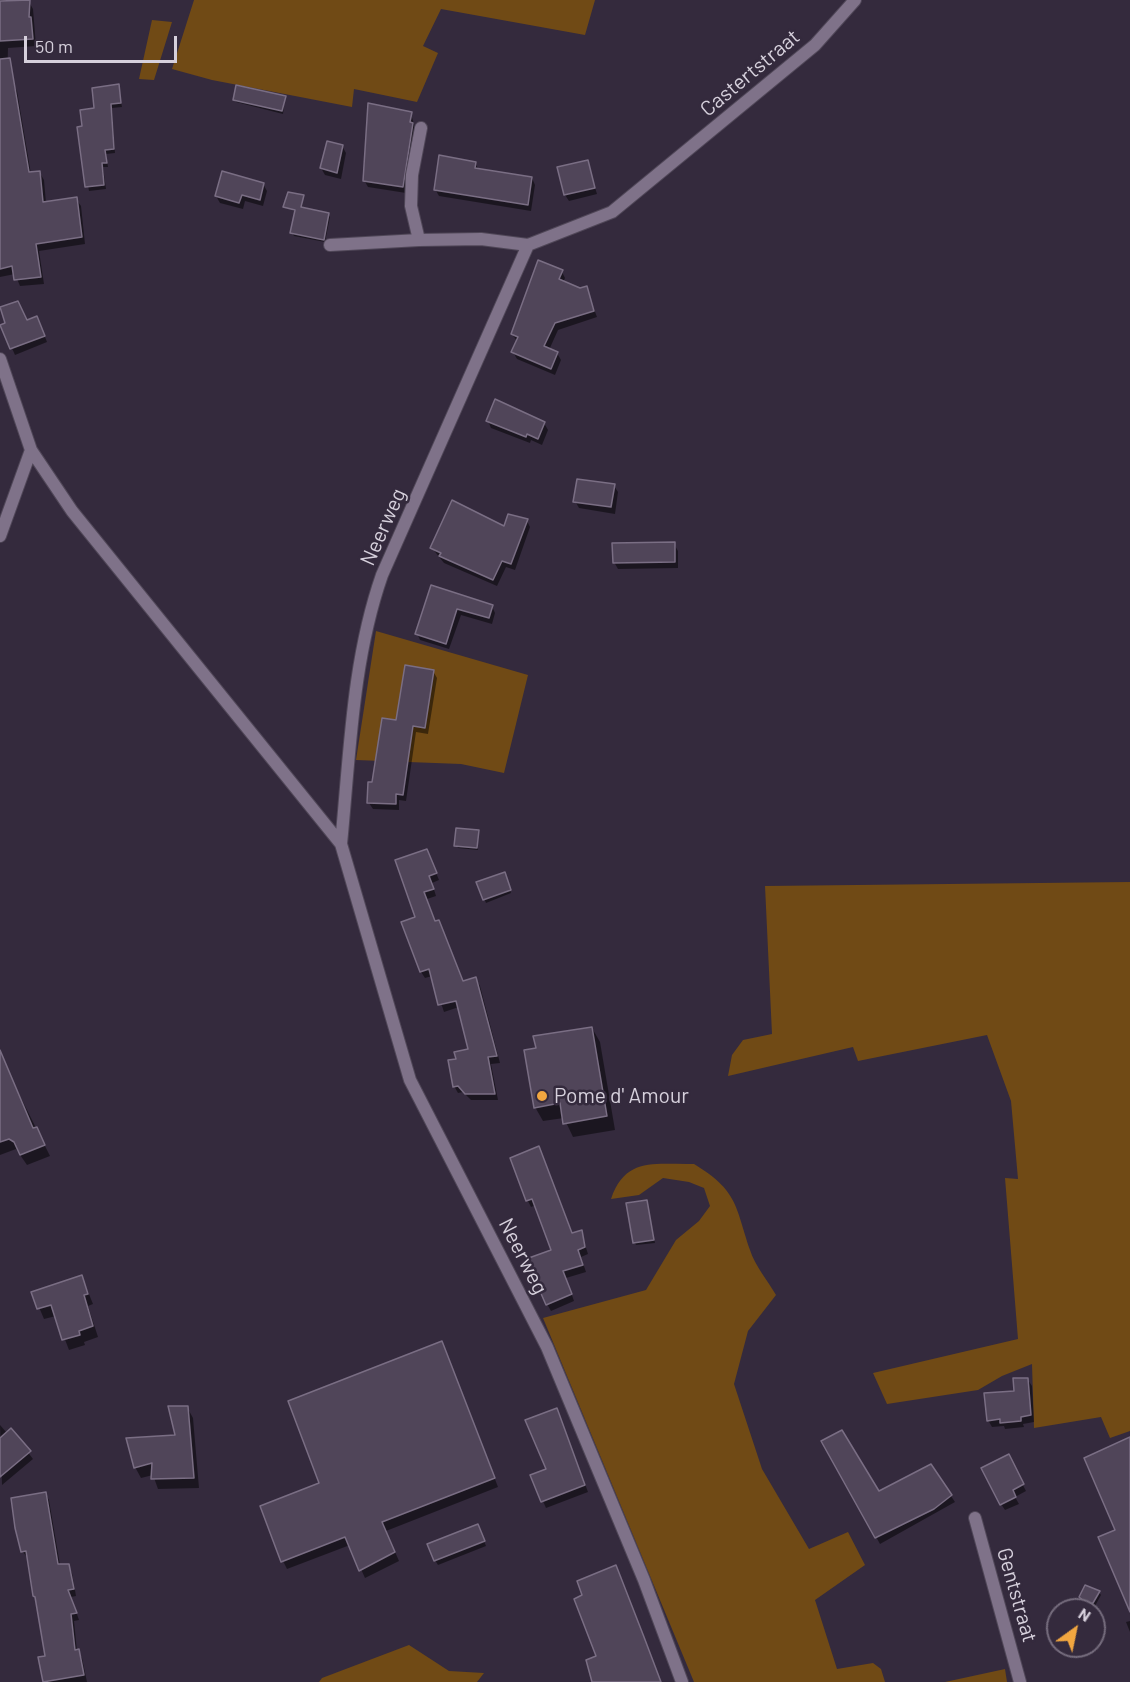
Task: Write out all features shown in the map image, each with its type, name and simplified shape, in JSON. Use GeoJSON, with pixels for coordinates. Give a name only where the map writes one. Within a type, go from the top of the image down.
{"type":"FeatureCollection","features":[{"type":"Feature","properties":{"kind":"street","name":"Castertstraat"},"geometry":{"type":"LineString","coordinates":[[528,245],[612,212],[815,45],[855,0]]}},
{"type":"Feature","properties":{"kind":"street"},"geometry":{"type":"LineString","coordinates":[[419,240],[411,206],[412,175],[421,128]]}},
{"type":"Feature","properties":{"kind":"street"},"geometry":{"type":"LineString","coordinates":[[330,246],[419,240],[481,239],[528,245]]}},
{"type":"Feature","properties":{"kind":"street","name":"Neerweg"},"geometry":{"type":"LineString","coordinates":[[528,245],[382,575],[370,609],[358,665],[341,844],[410,1080],[547,1347],[644,1580],[681,1682]]}},
{"type":"Feature","properties":{"kind":"street","name":"Neerweg"},"geometry":{"type":"LineString","coordinates":[[0,359],[31,450],[72,511],[341,844]]}},
{"type":"Feature","properties":{"kind":"street"},"geometry":{"type":"LineString","coordinates":[[0,536],[31,450]]}},
{"type":"Feature","properties":{"kind":"street","name":"Gentstraat"},"geometry":{"type":"LineString","coordinates":[[975,1518],[1020,1682]]}},
{"type":"Feature","properties":{"kind":"shaded area"},"geometry":{"type":"Polygon","coordinates":[[[194,0],[595,0],[585,35],[441,9],[423,46],[438,53],[417,102],[354,89],[352,107],[212,80],[172,69],[194,0]]]}},
{"type":"Feature","properties":{"kind":"shaded area"},"geometry":{"type":"Polygon","coordinates":[[[152,20],[172,22],[154,80],[139,79],[152,20]]]}},
{"type":"Feature","properties":{"kind":"shaded area"},"geometry":{"type":"Polygon","coordinates":[[[376,631],[528,675],[504,773],[461,764],[356,760],[376,631]]]}},
{"type":"Feature","properties":{"kind":"shaded area"},"geometry":{"type":"Polygon","coordinates":[[[1130,882],[1130,1431],[1110,1438],[1101,1417],[1034,1428],[1032,1364],[1002,1376],[978,1390],[887,1404],[873,1373],[1018,1339],[1005,1178],[1018,1179],[1011,1101],[987,1035],[858,1061],[853,1047],[728,1076],[732,1055],[743,1040],[772,1034],[765,886],[1130,882]]]}},
{"type":"Feature","properties":{"kind":"shaded area"},"geometry":{"type":"Polygon","coordinates":[[[655,1164],[694,1164],[719,1182],[733,1200],[752,1256],[776,1295],[748,1331],[734,1384],[762,1469],[809,1549],[848,1532],[865,1565],[815,1600],[837,1669],[873,1663],[881,1669],[885,1682],[694,1682],[543,1318],[646,1290],[676,1240],[699,1221],[710,1206],[704,1188],[689,1182],[663,1178],[639,1195],[611,1199],[617,1185],[634,1169],[655,1164]]]}},
{"type":"Feature","properties":{"kind":"shaded area"},"geometry":{"type":"Polygon","coordinates":[[[409,1645],[449,1671],[484,1673],[477,1682],[319,1682],[322,1678],[409,1645]]]}},
{"type":"Feature","properties":{"kind":"shaded area"},"geometry":{"type":"Polygon","coordinates":[[[1005,1669],[1007,1682],[945,1682],[1005,1669]]]}},
{"type":"Feature","properties":{"kind":"building"},"geometry":{"type":"Polygon","coordinates":[[[30,0],[29,17],[31,17],[33,39],[0,41],[0,1],[30,0]]]}},
{"type":"Feature","properties":{"kind":"building"},"geometry":{"type":"Polygon","coordinates":[[[10,58],[29,172],[40,171],[43,202],[77,197],[82,237],[36,244],[41,277],[14,280],[12,266],[0,269],[0,59],[10,58]]]}},
{"type":"Feature","properties":{"kind":"building"},"geometry":{"type":"Polygon","coordinates":[[[119,84],[121,103],[111,104],[114,149],[105,150],[107,163],[102,163],[104,185],[85,187],[77,127],[82,126],[80,110],[94,108],[92,88],[119,84]]]}},
{"type":"Feature","properties":{"kind":"building"},"geometry":{"type":"Polygon","coordinates":[[[236,85],[286,96],[282,111],[233,100],[236,85]]]}},
{"type":"Feature","properties":{"kind":"building"},"geometry":{"type":"Polygon","coordinates":[[[368,103],[412,112],[410,122],[413,123],[403,187],[363,181],[368,103]]]}},
{"type":"Feature","properties":{"kind":"building"},"geometry":{"type":"Polygon","coordinates":[[[327,141],[343,145],[337,173],[320,168],[327,141]]]}},
{"type":"Feature","properties":{"kind":"building"},"geometry":{"type":"Polygon","coordinates":[[[439,155],[476,162],[475,168],[532,177],[528,205],[434,190],[439,155]]]}},
{"type":"Feature","properties":{"kind":"building"},"geometry":{"type":"Polygon","coordinates":[[[588,160],[595,188],[564,195],[557,167],[588,160]]]}},
{"type":"Feature","properties":{"kind":"building"},"geometry":{"type":"Polygon","coordinates":[[[222,171],[264,183],[260,200],[242,195],[239,203],[215,196],[222,171]]]}},
{"type":"Feature","properties":{"kind":"building"},"geometry":{"type":"Polygon","coordinates":[[[288,192],[304,195],[301,207],[329,213],[324,240],[290,233],[295,210],[283,207],[288,192]]]}},
{"type":"Feature","properties":{"kind":"building"},"geometry":{"type":"Polygon","coordinates":[[[538,260],[563,270],[559,279],[580,288],[587,286],[594,311],[555,323],[544,346],[558,352],[551,369],[511,352],[518,337],[511,334],[538,260]]]}},
{"type":"Feature","properties":{"kind":"building"},"geometry":{"type":"Polygon","coordinates":[[[18,301],[27,320],[37,316],[45,336],[10,349],[0,325],[5,323],[0,307],[18,301]]]}},
{"type":"Feature","properties":{"kind":"building"},"geometry":{"type":"Polygon","coordinates":[[[495,399],[545,422],[538,439],[527,434],[526,437],[486,421],[495,399]]]}},
{"type":"Feature","properties":{"kind":"building"},"geometry":{"type":"Polygon","coordinates":[[[577,479],[615,484],[611,507],[573,502],[577,479]]]}},
{"type":"Feature","properties":{"kind":"building"},"geometry":{"type":"Polygon","coordinates":[[[452,500],[504,526],[508,514],[528,519],[511,564],[502,561],[493,580],[439,556],[441,553],[430,548],[452,500]]]}},
{"type":"Feature","properties":{"kind":"building"},"geometry":{"type":"Polygon","coordinates":[[[675,542],[675,562],[613,563],[612,543],[675,542]]]}},
{"type":"Feature","properties":{"kind":"building"},"geometry":{"type":"Polygon","coordinates":[[[431,585],[493,605],[489,618],[457,609],[446,644],[415,634],[431,585]]]}},
{"type":"Feature","properties":{"kind":"building"},"geometry":{"type":"Polygon","coordinates":[[[405,665],[434,670],[425,728],[413,726],[403,795],[396,794],[396,804],[367,803],[368,782],[372,782],[382,718],[396,720],[405,665]]]}},
{"type":"Feature","properties":{"kind":"building"},"geometry":{"type":"Polygon","coordinates":[[[456,828],[479,830],[477,848],[454,846],[456,828]]]}},
{"type":"Feature","properties":{"kind":"building"},"geometry":{"type":"Polygon","coordinates":[[[427,849],[437,873],[429,876],[434,889],[424,892],[435,921],[439,920],[463,981],[476,977],[497,1056],[488,1057],[495,1094],[465,1094],[458,1086],[453,1087],[448,1060],[456,1059],[454,1052],[468,1049],[456,1001],[438,1005],[429,969],[420,972],[401,922],[415,917],[395,860],[427,849]]]}},
{"type":"Feature","properties":{"kind":"building"},"geometry":{"type":"Polygon","coordinates":[[[505,872],[511,890],[483,900],[476,882],[505,872]]]}},
{"type":"Feature","properties":{"kind":"building"},"geometry":{"type":"Polygon","coordinates":[[[592,1027],[607,1116],[563,1124],[560,1103],[534,1108],[524,1050],[536,1048],[533,1036],[592,1027]]]}},
{"type":"Feature","properties":{"kind":"building"},"geometry":{"type":"Polygon","coordinates":[[[0,1050],[33,1128],[37,1127],[45,1145],[20,1155],[14,1142],[9,1139],[0,1142],[0,1050]]]}},
{"type":"Feature","properties":{"kind":"building"},"geometry":{"type":"Polygon","coordinates":[[[539,1146],[572,1233],[582,1230],[585,1247],[578,1250],[583,1265],[563,1271],[572,1294],[546,1305],[526,1259],[551,1250],[532,1199],[526,1201],[510,1158],[539,1146]]]}},
{"type":"Feature","properties":{"kind":"building"},"geometry":{"type":"Polygon","coordinates":[[[647,1200],[654,1240],[633,1243],[626,1203],[647,1200]]]}},
{"type":"Feature","properties":{"kind":"building"},"geometry":{"type":"Polygon","coordinates":[[[82,1275],[88,1294],[84,1295],[93,1326],[79,1331],[80,1335],[62,1340],[51,1305],[37,1309],[31,1292],[82,1275]]]}},
{"type":"Feature","properties":{"kind":"building"},"geometry":{"type":"Polygon","coordinates":[[[442,1341],[495,1478],[382,1522],[395,1552],[359,1571],[345,1537],[281,1562],[260,1506],[319,1483],[288,1401],[442,1341]]]}},
{"type":"Feature","properties":{"kind":"building"},"geometry":{"type":"Polygon","coordinates":[[[1013,1378],[1028,1378],[1031,1415],[1021,1417],[1021,1421],[1000,1423],[1000,1419],[987,1421],[984,1393],[1014,1391],[1013,1378]]]}},
{"type":"Feature","properties":{"kind":"building"},"geometry":{"type":"Polygon","coordinates":[[[168,1406],[188,1406],[194,1478],[151,1479],[152,1463],[134,1468],[126,1438],[175,1435],[168,1406]]]}},
{"type":"Feature","properties":{"kind":"building"},"geometry":{"type":"Polygon","coordinates":[[[557,1408],[585,1485],[541,1502],[530,1475],[546,1469],[525,1420],[557,1408]]]}},
{"type":"Feature","properties":{"kind":"building"},"geometry":{"type":"Polygon","coordinates":[[[11,1428],[31,1451],[0,1477],[0,1438],[11,1428]]]}},
{"type":"Feature","properties":{"kind":"building"},"geometry":{"type":"Polygon","coordinates":[[[842,1430],[879,1491],[931,1464],[952,1495],[934,1509],[875,1538],[821,1441],[842,1430]]]}},
{"type":"Feature","properties":{"kind":"building"},"geometry":{"type":"Polygon","coordinates":[[[1130,1437],[1130,1612],[1098,1537],[1115,1530],[1084,1458],[1130,1437]]]}},
{"type":"Feature","properties":{"kind":"building"},"geometry":{"type":"Polygon","coordinates":[[[1009,1454],[1024,1484],[1013,1490],[1016,1497],[1000,1505],[981,1468],[1009,1454]]]}},
{"type":"Feature","properties":{"kind":"building"},"geometry":{"type":"Polygon","coordinates":[[[46,1492],[58,1564],[69,1564],[74,1589],[68,1590],[77,1613],[71,1614],[75,1650],[79,1649],[84,1675],[43,1682],[38,1657],[45,1656],[35,1597],[26,1551],[21,1552],[15,1528],[11,1498],[46,1492]]]}},
{"type":"Feature","properties":{"kind":"building"},"geometry":{"type":"Polygon","coordinates":[[[478,1524],[485,1541],[434,1561],[427,1544],[478,1524]]]}},
{"type":"Feature","properties":{"kind":"building"},"geometry":{"type":"Polygon","coordinates":[[[616,1565],[661,1682],[592,1682],[586,1660],[596,1656],[574,1599],[582,1595],[577,1581],[616,1565]]]}},
{"type":"Feature","properties":{"kind":"building"},"geometry":{"type":"Polygon","coordinates":[[[1085,1585],[1100,1591],[1096,1598],[1079,1597],[1085,1585]]]}},
{"type":"Feature","properties":{"kind":"place","name":"Pome d' Amour"},"geometry":{"type":"Point","coordinates":[542,1096]}}]}
